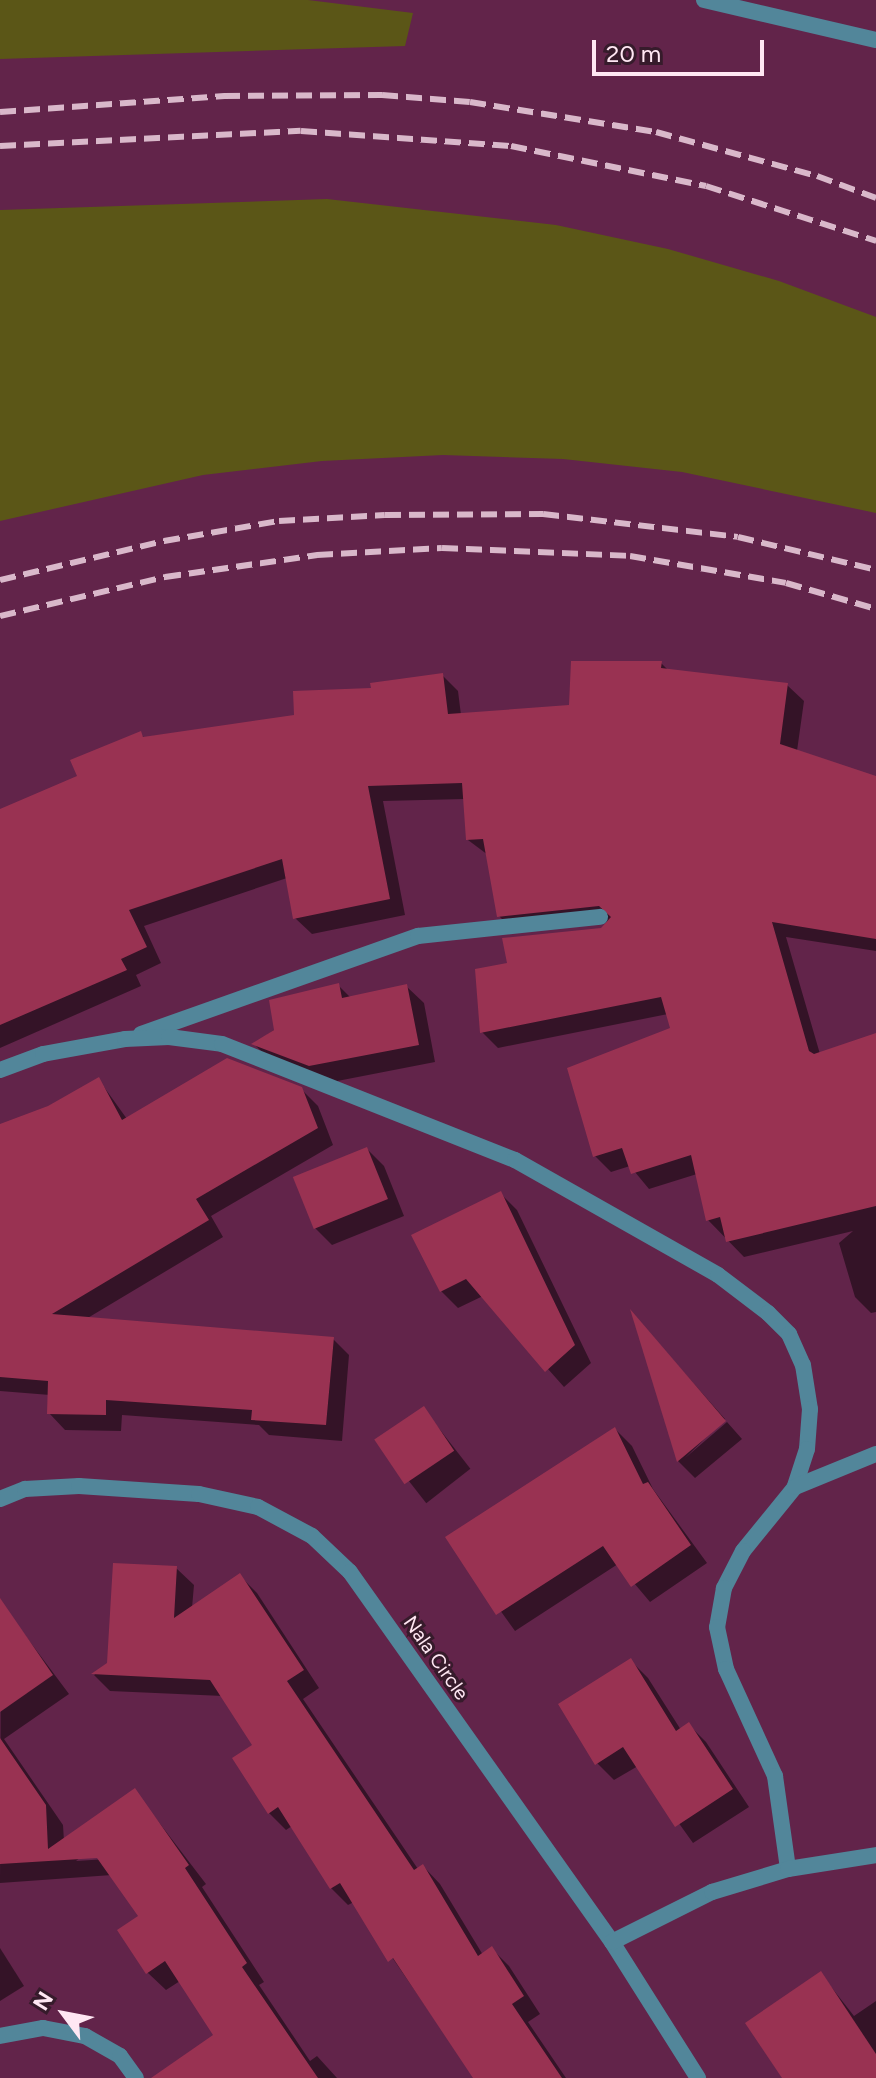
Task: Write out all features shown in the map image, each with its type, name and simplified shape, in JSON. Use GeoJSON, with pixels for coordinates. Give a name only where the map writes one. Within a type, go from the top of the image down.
{"type":"FeatureCollection","features":[{"type":"Feature","properties":{"kind":"street"},"geometry":{"type":"LineString","coordinates":[[704,0],[876,40]]}},
{"type":"Feature","properties":{"kind":"street"},"geometry":{"type":"LineString","coordinates":[[125,1039],[418,936],[600,917]]}},
{"type":"Feature","properties":{"kind":"street"},"geometry":{"type":"LineString","coordinates":[[0,1070],[43,1054],[125,1039],[169,1037],[222,1044],[274,1062],[515,1160],[718,1275],[789,1334],[803,1365],[810,1409],[807,1449],[795,1487],[743,1551],[724,1588],[717,1627],[726,1669],[775,1776],[788,1869]]}},
{"type":"Feature","properties":{"kind":"street"},"geometry":{"type":"LineString","coordinates":[[795,1487],[876,1454]]}},
{"type":"Feature","properties":{"kind":"street","name":"Nala Circle"},"geometry":{"type":"LineString","coordinates":[[0,1499],[25,1489],[79,1486],[199,1494],[258,1507],[312,1536],[350,1572],[612,1942],[698,2078]]}},
{"type":"Feature","properties":{"kind":"street"},"geometry":{"type":"LineString","coordinates":[[612,1942],[677,1905],[788,1869],[876,1855]]}},
{"type":"Feature","properties":{"kind":"street"},"geometry":{"type":"LineString","coordinates":[[0,2036],[43,2028],[85,2036],[120,2056],[136,2078]]}},
{"type":"Feature","properties":{"kind":"shaded area"},"geometry":{"type":"Polygon","coordinates":[[[0,0],[308,0],[413,13],[405,46],[0,59],[0,0]]]}},
{"type":"Feature","properties":{"kind":"shaded area"},"geometry":{"type":"Polygon","coordinates":[[[327,199],[556,225],[668,249],[779,281],[876,317],[876,513],[682,472],[563,459],[443,455],[322,461],[203,475],[0,521],[0,210],[327,199]]]}},
{"type":"Feature","properties":{"kind":"building"},"geometry":{"type":"Polygon","coordinates":[[[571,661],[662,661],[661,668],[788,683],[780,744],[876,776],[876,939],[772,922],[809,1051],[814,1054],[876,1033],[876,1206],[726,1242],[720,1217],[706,1221],[691,1155],[631,1174],[622,1148],[593,1157],[567,1068],[670,1028],[661,997],[480,1033],[475,969],[507,963],[502,938],[601,928],[611,917],[599,906],[497,917],[483,839],[466,840],[462,783],[368,786],[390,899],[293,919],[282,859],[129,910],[147,947],[121,959],[127,970],[0,1025],[0,809],[77,776],[70,760],[141,731],[143,737],[294,715],[293,691],[371,688],[370,683],[443,673],[448,714],[569,705],[571,661]]]}},
{"type":"Feature","properties":{"kind":"building"},"geometry":{"type":"Polygon","coordinates":[[[339,983],[342,998],[407,984],[419,1045],[309,1066],[251,1044],[274,1030],[269,1000],[339,983]]]}},
{"type":"Feature","properties":{"kind":"building"},"geometry":{"type":"Polygon","coordinates":[[[227,1058],[302,1087],[318,1128],[196,1199],[209,1220],[52,1314],[334,1337],[326,1425],[251,1420],[252,1410],[106,1400],[106,1415],[47,1414],[48,1381],[0,1377],[0,1124],[48,1106],[99,1077],[122,1120],[227,1058]]]}},
{"type":"Feature","properties":{"kind":"building"},"geometry":{"type":"Polygon","coordinates":[[[367,1147],[388,1199],[314,1229],[293,1177],[367,1147]]]}},
{"type":"Feature","properties":{"kind":"building"},"geometry":{"type":"Polygon","coordinates":[[[501,1191],[575,1345],[545,1372],[466,1279],[440,1292],[411,1235],[501,1191]]]}},
{"type":"Feature","properties":{"kind":"building"},"geometry":{"type":"Polygon","coordinates":[[[630,1309],[726,1421],[677,1462],[630,1309]]]}},
{"type":"Feature","properties":{"kind":"building"},"geometry":{"type":"Polygon","coordinates":[[[424,1406],[454,1451],[404,1484],[374,1440],[424,1406]]]}},
{"type":"Feature","properties":{"kind":"building"},"geometry":{"type":"Polygon","coordinates":[[[615,1427],[643,1484],[648,1482],[691,1545],[631,1587],[603,1546],[496,1615],[445,1537],[615,1427]]]}},
{"type":"Feature","properties":{"kind":"building"},"geometry":{"type":"Polygon","coordinates":[[[113,1563],[177,1566],[174,1618],[240,1573],[304,1670],[287,1681],[414,1870],[423,1864],[478,1956],[492,1946],[524,1996],[512,2004],[562,2078],[473,2078],[393,1958],[388,1962],[340,1883],[330,1889],[278,1807],[268,1814],[232,1758],[252,1745],[210,1680],[91,1674],[107,1663],[113,1563]]]}},
{"type":"Feature","properties":{"kind":"building"},"geometry":{"type":"Polygon","coordinates":[[[0,1598],[53,1675],[0,1712],[0,1598]]]}},
{"type":"Feature","properties":{"kind":"building"},"geometry":{"type":"Polygon","coordinates":[[[631,1658],[676,1731],[689,1722],[733,1789],[675,1827],[623,1747],[595,1765],[558,1704],[631,1658]]]}},
{"type":"Feature","properties":{"kind":"building"},"geometry":{"type":"Polygon","coordinates":[[[0,1738],[46,1805],[48,1849],[135,1788],[189,1865],[185,1868],[247,1963],[242,1967],[318,2078],[151,2078],[213,2035],[165,1961],[146,1974],[117,1930],[138,1916],[97,1858],[0,1864],[0,1738]]]}},
{"type":"Feature","properties":{"kind":"building"},"geometry":{"type":"Polygon","coordinates":[[[821,1971],[876,2054],[876,2078],[782,2078],[745,2023],[821,1971]]]}},
{"type":"Feature","properties":{"kind":"railway"},"geometry":{"type":"LineString","coordinates":[[0,112],[224,96],[382,95],[470,102],[656,132],[817,176],[876,198]]}},
{"type":"Feature","properties":{"kind":"railway"},"geometry":{"type":"LineString","coordinates":[[0,146],[301,131],[511,146],[706,186],[876,241]]}},
{"type":"Feature","properties":{"kind":"railway"},"geometry":{"type":"LineString","coordinates":[[0,580],[164,541],[279,521],[385,515],[543,514],[738,537],[876,570]]}},
{"type":"Feature","properties":{"kind":"railway"},"geometry":{"type":"LineString","coordinates":[[0,616],[165,577],[317,555],[442,548],[630,556],[786,583],[876,609]]}}]}
